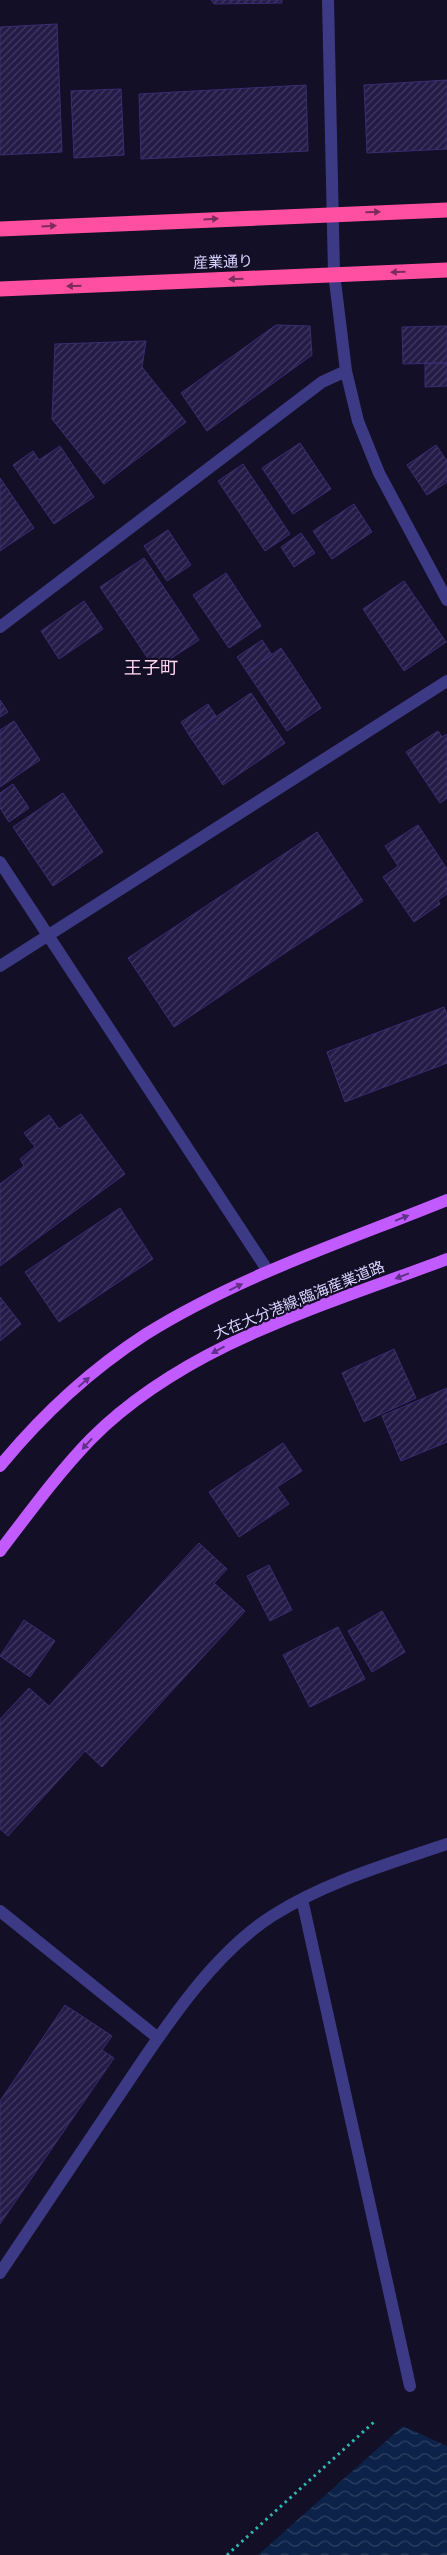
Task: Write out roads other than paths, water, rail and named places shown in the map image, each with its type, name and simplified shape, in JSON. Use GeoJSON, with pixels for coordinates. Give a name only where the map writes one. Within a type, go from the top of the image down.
{"type":"FeatureCollection","features":[{"type":"Feature","properties":{"kind":"highway"},"geometry":{"type":"LineString","coordinates":[[0,229],[333,213],[447,210]]}},
{"type":"Feature","properties":{"kind":"highway","name":"産業通り"},"geometry":{"type":"LineString","coordinates":[[0,289],[334,273],[447,270]]}},
{"type":"Feature","properties":{"kind":"main road"},"geometry":{"type":"LineString","coordinates":[[0,1466],[53,1409],[110,1359],[146,1334],[191,1309],[268,1271],[447,1200]]}},
{"type":"Feature","properties":{"kind":"main road","name":"大在大分港線;臨海産業道路"},"geometry":{"type":"LineString","coordinates":[[0,1551],[49,1488],[91,1440],[121,1413],[177,1372],[233,1342],[447,1259]]}},
{"type":"Feature","properties":{"kind":"street"},"geometry":{"type":"LineString","coordinates":[[328,0],[334,273],[346,371],[358,421],[379,473],[447,600]]}},
{"type":"Feature","properties":{"kind":"street"},"geometry":{"type":"LineString","coordinates":[[0,627],[322,382],[346,371]]}},
{"type":"Feature","properties":{"kind":"street"},"geometry":{"type":"LineString","coordinates":[[0,966],[447,681]]}},
{"type":"Feature","properties":{"kind":"street"},"geometry":{"type":"LineString","coordinates":[[0,862],[49,934],[268,1271]]}},
{"type":"Feature","properties":{"kind":"street"},"geometry":{"type":"LineString","coordinates":[[0,2273],[158,2038],[200,1983],[234,1948],[271,1916],[302,1899],[364,1872],[447,1844]]}},
{"type":"Feature","properties":{"kind":"street"},"geometry":{"type":"LineString","coordinates":[[302,1899],[410,2386]]}},
{"type":"Feature","properties":{"kind":"street"},"geometry":{"type":"LineString","coordinates":[[0,1911],[158,2038]]}},
{"type":"Feature","properties":{"kind":"water"},"geometry":{"type":"Polygon","coordinates":[[[403,2426],[447,2446],[447,2555],[258,2555],[403,2426]]]}},
{"type":"Feature","properties":{"kind":"district","name":"王子町"},"geometry":{"type":"Point","coordinates":[151,668]}}]}
